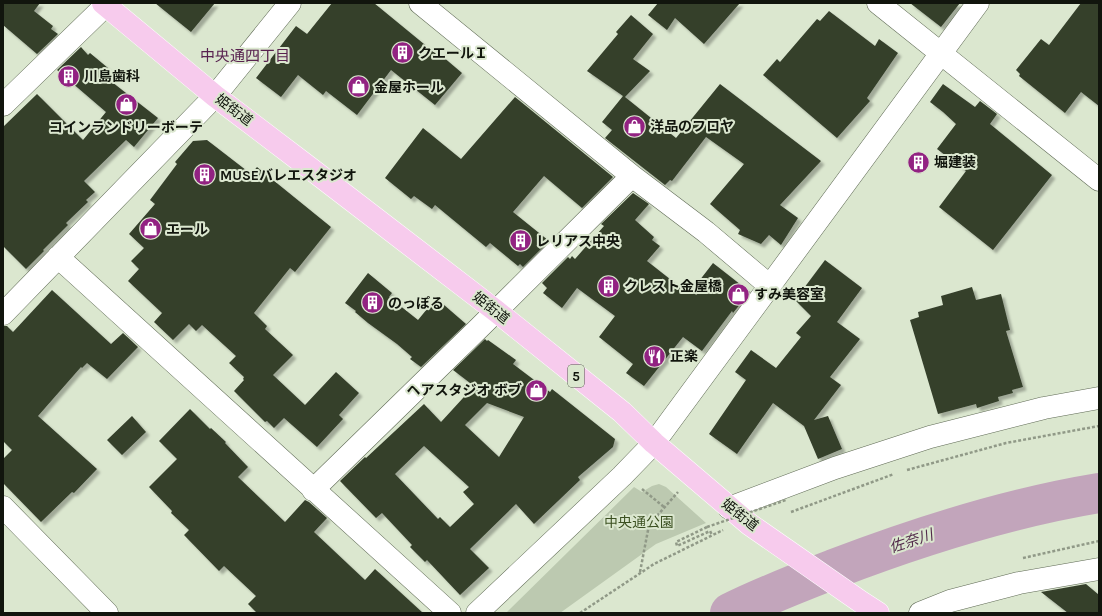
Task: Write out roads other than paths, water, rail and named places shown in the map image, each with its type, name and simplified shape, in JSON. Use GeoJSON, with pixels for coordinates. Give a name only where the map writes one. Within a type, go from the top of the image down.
{"type":"FeatureCollection","features":[{"type":"Feature","properties":{"kind":"main road","name":"姫街道"},"geometry":{"type":"LineString","coordinates":[[105,4],[215,96],[496,311],[622,412],[654,443],[749,524],[870,608]]}},
{"type":"Feature","properties":{"kind":"street"},"geometry":{"type":"LineString","coordinates":[[5,309],[58,257],[215,96],[290,3]]}},
{"type":"Feature","properties":{"kind":"street"},"geometry":{"type":"LineString","coordinates":[[420,3],[632,176],[706,232],[770,286]]}},
{"type":"Feature","properties":{"kind":"street"},"geometry":{"type":"LineString","coordinates":[[878,3],[1099,180]]}},
{"type":"Feature","properties":{"kind":"street"},"geometry":{"type":"LineString","coordinates":[[477,613],[622,476],[654,443],[978,3]]}},
{"type":"Feature","properties":{"kind":"street"},"geometry":{"type":"LineString","coordinates":[[3,105],[105,4]]}},
{"type":"Feature","properties":{"kind":"street"},"geometry":{"type":"LineString","coordinates":[[314,490],[632,176]]}},
{"type":"Feature","properties":{"kind":"street"},"geometry":{"type":"LineString","coordinates":[[58,257],[450,613]]}},
{"type":"Feature","properties":{"kind":"street"},"geometry":{"type":"LineString","coordinates":[[729,508],[835,468],[930,437],[1044,408],[1099,398]]}},
{"type":"Feature","properties":{"kind":"street"},"geometry":{"type":"LineString","coordinates":[[3,506],[107,613]]}},
{"type":"Feature","properties":{"kind":"street"},"geometry":{"type":"LineString","coordinates":[[920,613],[950,601],[1019,583],[1099,569]]}},
{"type":"Feature","properties":{"kind":"waterway","name":"佐奈川"},"geometry":{"type":"LineString","coordinates":[[730,613],[768,595],[821,574],[932,534],[998,515],[1065,499],[1099,493]]}},
{"type":"Feature","properties":{"kind":"place","name":"クエールＩ"},"geometry":{"type":"Point","coordinates":[403,53]}},
{"type":"Feature","properties":{"kind":"place","name":"川島歯科"},"geometry":{"type":"Point","coordinates":[68,76]}},
{"type":"Feature","properties":{"kind":"place","name":"金屋ホール"},"geometry":{"type":"Point","coordinates":[358,87]}},
{"type":"Feature","properties":{"kind":"place","name":"コインランドリーボーテ"},"geometry":{"type":"Point","coordinates":[126,105]}},
{"type":"Feature","properties":{"kind":"place","name":"洋品のフロヤ"},"geometry":{"type":"Point","coordinates":[634,126]}},
{"type":"Feature","properties":{"kind":"place","name":"堀建装"},"geometry":{"type":"Point","coordinates":[918,162]}},
{"type":"Feature","properties":{"kind":"place","name":"MUSEバレエスタジオ"},"geometry":{"type":"Point","coordinates":[205,175]}},
{"type":"Feature","properties":{"kind":"place","name":"エール"},"geometry":{"type":"Point","coordinates":[151,229]}},
{"type":"Feature","properties":{"kind":"place","name":"レリアス中央"},"geometry":{"type":"Point","coordinates":[521,241]}},
{"type":"Feature","properties":{"kind":"place","name":"クレスト金屋橋"},"geometry":{"type":"Point","coordinates":[609,286]}},
{"type":"Feature","properties":{"kind":"place","name":"すみ美容室"},"geometry":{"type":"Point","coordinates":[738,294]}},
{"type":"Feature","properties":{"kind":"place","name":"のっぽる"},"geometry":{"type":"Point","coordinates":[373,303]}},
{"type":"Feature","properties":{"kind":"place","name":"正楽"},"geometry":{"type":"Point","coordinates":[654,356]}},
{"type":"Feature","properties":{"kind":"place","name":"ヘアスタジオ ボブ"},"geometry":{"type":"Point","coordinates":[537,390]}},
{"type":"Feature","properties":{"kind":"district","name":"中央通四丁目"},"geometry":{"type":"Point","coordinates":[245,56]}},
{"type":"Feature","properties":{"kind":"park label","name":"中央通公園"},"geometry":{"type":"Point","coordinates":[639,522]}}]}
